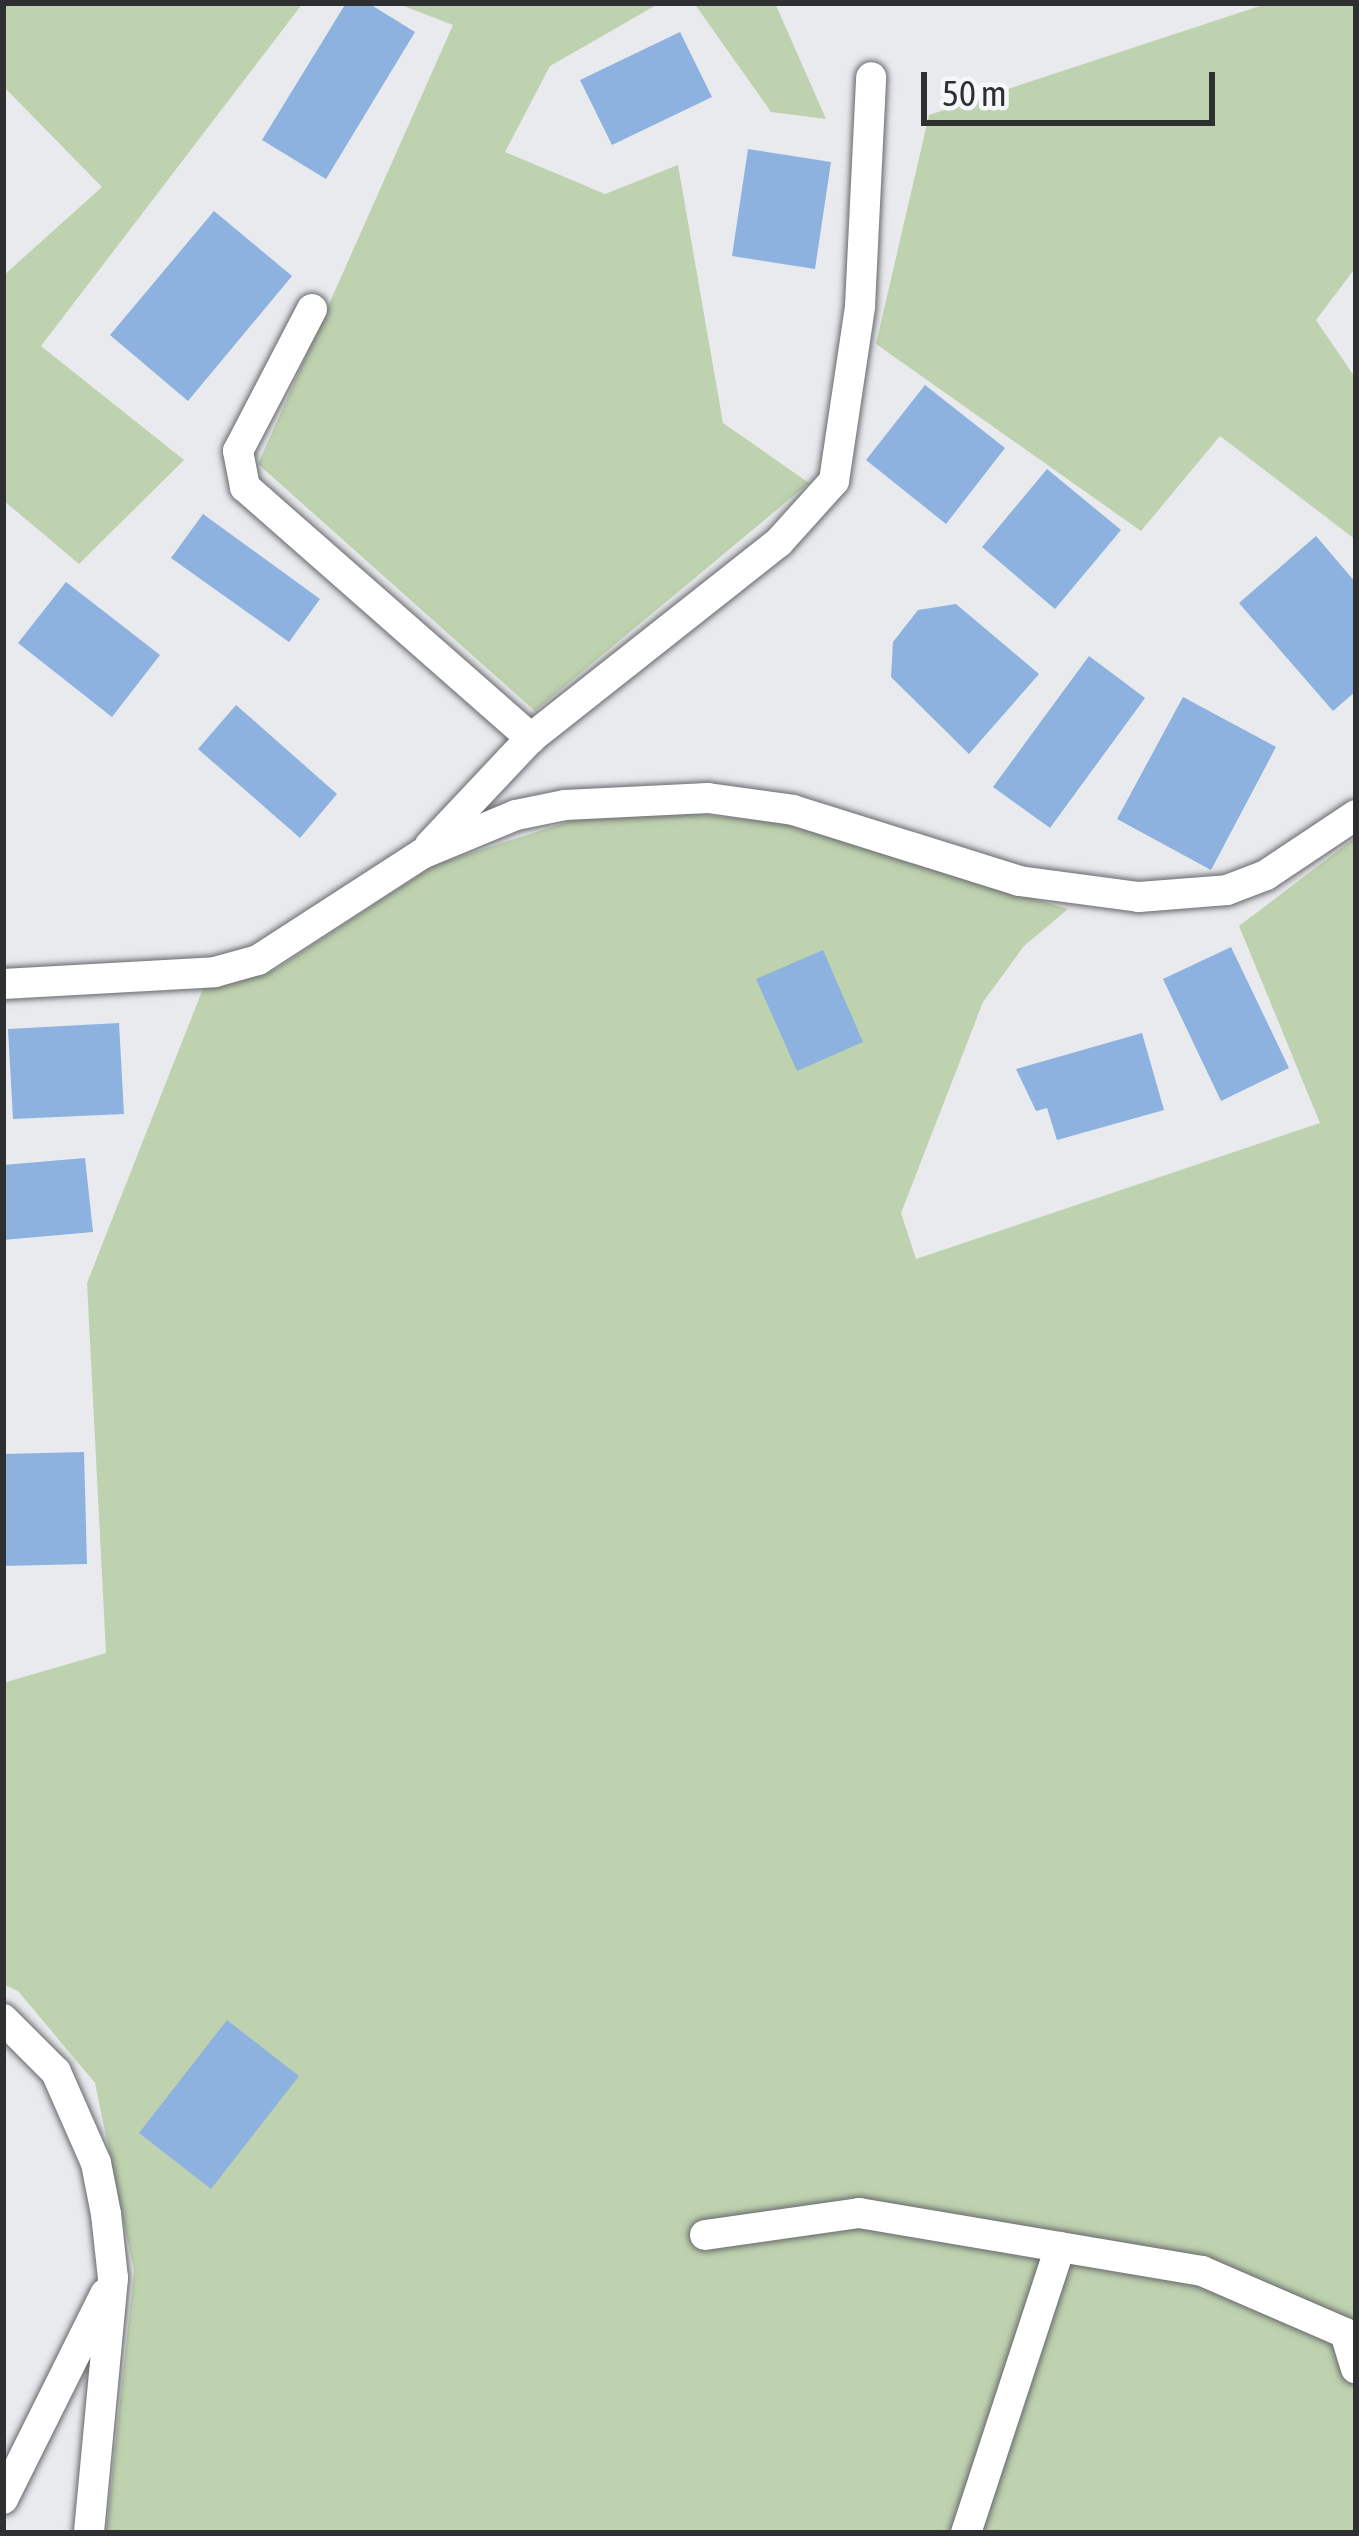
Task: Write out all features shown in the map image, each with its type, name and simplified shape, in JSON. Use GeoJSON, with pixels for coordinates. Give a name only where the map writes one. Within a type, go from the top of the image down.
{"type":"FeatureCollection","features":[{"type":"Feature","properties":{"kind":"street"},"geometry":{"type":"LineString","coordinates":[[422,854],[531,738],[779,542],[834,482],[860,306],[871,77]]}},
{"type":"Feature","properties":{"kind":"street"},"geometry":{"type":"LineString","coordinates":[[312,309],[245,433],[238,473],[266,508],[531,738]]}},
{"type":"Feature","properties":{"kind":"street"},"geometry":{"type":"LineString","coordinates":[[3,983],[215,972],[258,960],[422,854],[516,815],[565,805],[708,798],[793,810],[1019,881],[1186,897],[1266,875],[1356,815]]}},
{"type":"Feature","properties":{"kind":"street"},"geometry":{"type":"LineString","coordinates":[[3,2019],[56,2072],[96,2163],[112,2278],[88,2533]]}},
{"type":"Feature","properties":{"kind":"street"},"geometry":{"type":"LineString","coordinates":[[705,2235],[859,2212],[1202,2271],[1345,2333],[1356,2368]]}},
{"type":"Feature","properties":{"kind":"street"},"geometry":{"type":"LineString","coordinates":[[966,2533],[1060,2247]]}},
{"type":"Feature","properties":{"kind":"street"},"geometry":{"type":"LineString","coordinates":[[3,2499],[112,2278]]}},
{"type":"Feature","properties":{"kind":"green space"},"geometry":{"type":"Polygon","coordinates":[[[3,3],[303,3],[41,346],[184,460],[79,564],[3,500],[3,276],[102,187],[3,86],[3,3]]]}},
{"type":"Feature","properties":{"kind":"green space"},"geometry":{"type":"Polygon","coordinates":[[[396,3],[660,3],[550,66],[505,152],[605,194],[678,165],[723,423],[809,483],[535,711],[258,464],[453,25],[396,3]]]}},
{"type":"Feature","properties":{"kind":"green space"},"geometry":{"type":"Polygon","coordinates":[[[694,3],[775,3],[826,119],[771,112],[694,3]]]}},
{"type":"Feature","properties":{"kind":"green space"},"geometry":{"type":"Polygon","coordinates":[[[1269,3],[1356,3],[1356,267],[1316,320],[1356,379],[1356,540],[1220,436],[1141,531],[876,344],[929,115],[1269,3]]]}},
{"type":"Feature","properties":{"kind":"green space"},"geometry":{"type":"Polygon","coordinates":[[[668,811],[789,824],[1068,909],[1024,946],[983,1002],[901,1213],[916,1259],[1320,1123],[1239,926],[1356,837],[1356,2533],[106,2533],[134,2271],[95,2083],[18,1991],[3,1984],[3,1683],[106,1653],[87,1283],[204,986],[273,971],[436,864],[589,815],[668,811]]]}},
{"type":"Feature","properties":{"kind":"building"},"geometry":{"type":"Polygon","coordinates":[[[346,3],[368,3],[415,32],[326,179],[262,140],[346,3]]]}},
{"type":"Feature","properties":{"kind":"building"},"geometry":{"type":"Polygon","coordinates":[[[680,32],[712,97],[612,145],[580,80],[680,32]]]}},
{"type":"Feature","properties":{"kind":"building"},"geometry":{"type":"Polygon","coordinates":[[[748,149],[831,162],[815,269],[732,256],[748,149]]]}},
{"type":"Feature","properties":{"kind":"building"},"geometry":{"type":"Polygon","coordinates":[[[214,211],[292,276],[188,401],[110,335],[214,211]]]}},
{"type":"Feature","properties":{"kind":"building"},"geometry":{"type":"Polygon","coordinates":[[[925,385],[1005,448],[946,524],[866,460],[925,385]]]}},
{"type":"Feature","properties":{"kind":"building"},"geometry":{"type":"Polygon","coordinates":[[[1047,469],[1121,530],[1055,609],[982,547],[1047,469]]]}},
{"type":"Feature","properties":{"kind":"building"},"geometry":{"type":"Polygon","coordinates":[[[203,514],[320,599],[289,642],[171,558],[203,514]]]}},
{"type":"Feature","properties":{"kind":"building"},"geometry":{"type":"Polygon","coordinates":[[[1316,536],[1356,583],[1356,691],[1333,711],[1239,603],[1316,536]]]}},
{"type":"Feature","properties":{"kind":"building"},"geometry":{"type":"Polygon","coordinates":[[[66,582],[160,655],[112,717],[18,643],[66,582]]]}},
{"type":"Feature","properties":{"kind":"building"},"geometry":{"type":"Polygon","coordinates":[[[956,604],[1039,674],[969,754],[891,677],[893,642],[918,610],[956,604]]]}},
{"type":"Feature","properties":{"kind":"building"},"geometry":{"type":"Polygon","coordinates":[[[1089,656],[1145,698],[1050,828],[993,787],[1089,656]]]}},
{"type":"Feature","properties":{"kind":"building"},"geometry":{"type":"Polygon","coordinates":[[[1183,697],[1276,747],[1211,870],[1117,819],[1183,697]]]}},
{"type":"Feature","properties":{"kind":"building"},"geometry":{"type":"Polygon","coordinates":[[[236,705],[337,794],[300,838],[198,749],[236,705]]]}},
{"type":"Feature","properties":{"kind":"building"},"geometry":{"type":"Polygon","coordinates":[[[1231,947],[1289,1068],[1221,1101],[1163,979],[1231,947]]]}},
{"type":"Feature","properties":{"kind":"building"},"geometry":{"type":"Polygon","coordinates":[[[823,950],[863,1042],[797,1071],[756,979],[823,950]]]}},
{"type":"Feature","properties":{"kind":"building"},"geometry":{"type":"Polygon","coordinates":[[[119,1023],[124,1114],[13,1119],[8,1029],[119,1023]]]}},
{"type":"Feature","properties":{"kind":"building"},"geometry":{"type":"Polygon","coordinates":[[[1142,1033],[1164,1110],[1057,1140],[1047,1108],[1036,1111],[1016,1069],[1142,1033]]]}},
{"type":"Feature","properties":{"kind":"building"},"geometry":{"type":"Polygon","coordinates":[[[85,1158],[93,1232],[3,1240],[3,1165],[85,1158]]]}},
{"type":"Feature","properties":{"kind":"building"},"geometry":{"type":"Polygon","coordinates":[[[84,1452],[87,1564],[3,1566],[3,1454],[84,1452]]]}},
{"type":"Feature","properties":{"kind":"building"},"geometry":{"type":"Polygon","coordinates":[[[227,2020],[299,2076],[211,2189],[139,2133],[227,2020]]]}}]}
